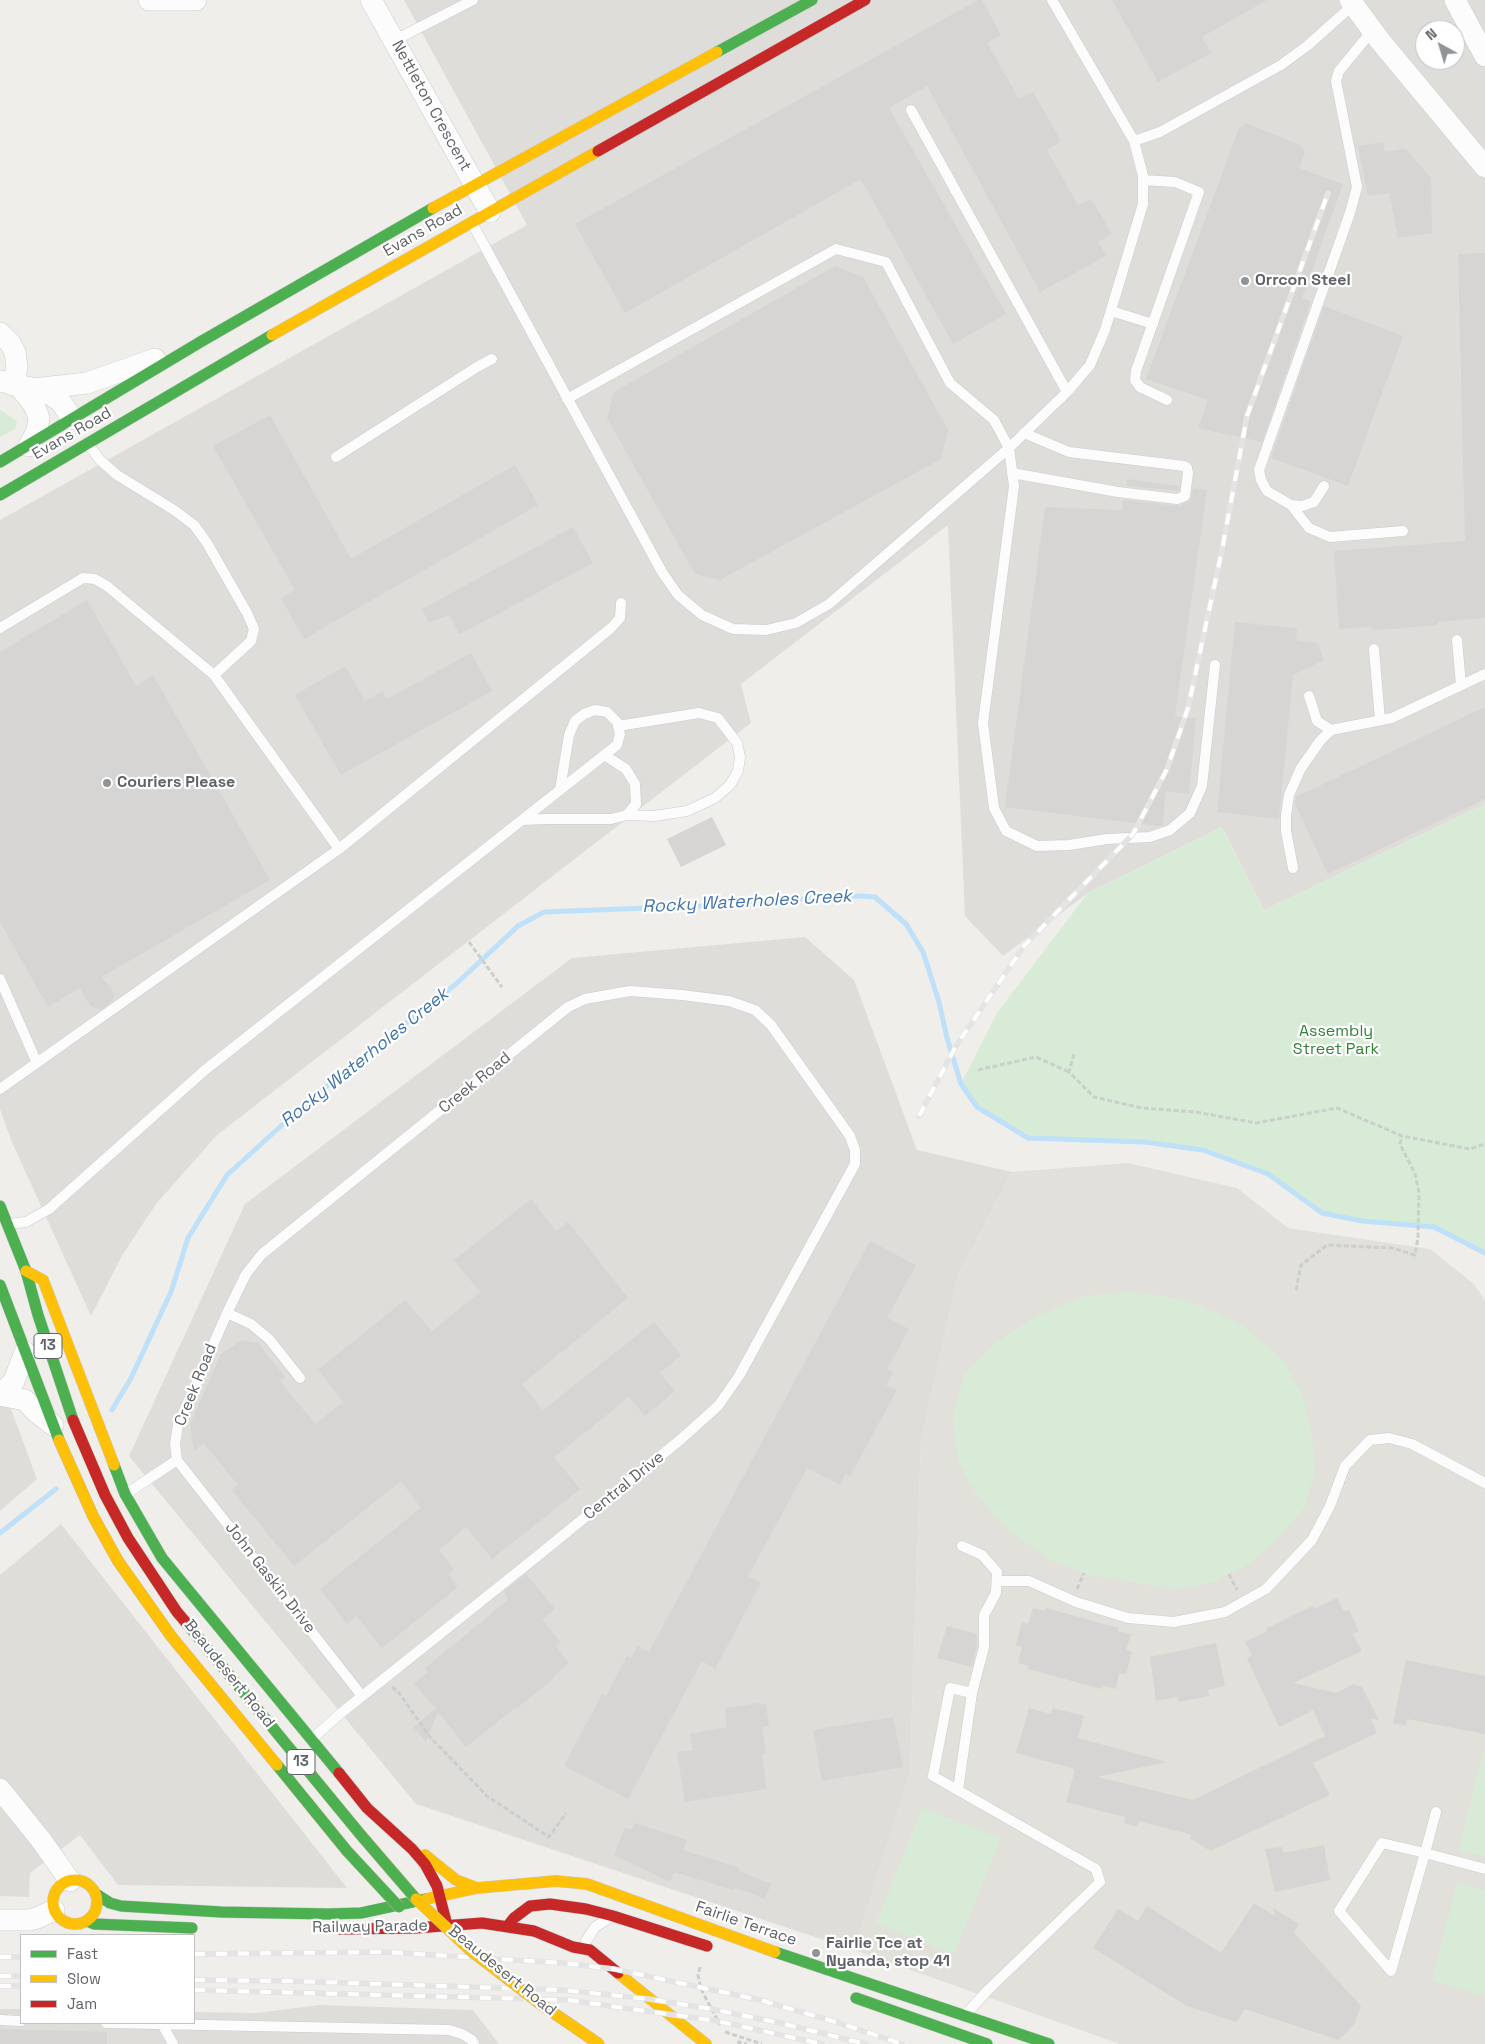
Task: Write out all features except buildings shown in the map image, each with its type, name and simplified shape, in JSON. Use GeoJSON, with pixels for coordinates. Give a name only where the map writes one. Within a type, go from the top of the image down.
{"type":"FeatureCollection","features":[{"type":"Feature","properties":{"kind":"main road","name":"Evans Road"},"geometry":{"type":"LineString","coordinates":[[0,495],[80,431],[202,341],[474,184],[812,0]]}},
{"type":"Feature","properties":{"kind":"main road","name":"Evans Road"},"geometry":{"type":"LineString","coordinates":[[0,462],[29,446],[80,431],[480,217],[865,0]]}},
{"type":"Feature","properties":{"kind":"main road","name":"Beaudesert Road"},"geometry":{"type":"LineString","coordinates":[[0,1206],[26,1271],[38,1315],[62,1428],[177,1612],[411,1894],[470,1950],[539,2003],[599,2044]]}},
{"type":"Feature","properties":{"kind":"main road"},"geometry":{"type":"LineString","coordinates":[[26,1271],[43,1280],[125,1494],[162,1558],[367,1808],[412,1849],[431,1873],[440,1895],[447,1924]]}},
{"type":"Feature","properties":{"kind":"main road","name":"Beaudesert Road"},"geometry":{"type":"LineString","coordinates":[[0,1285],[25,1352],[62,1428],[94,1516],[118,1561],[166,1629],[347,1851],[430,1938]]}},
{"type":"Feature","properties":{"kind":"main road"},"geometry":{"type":"LineString","coordinates":[[312,1740],[309,1751],[311,1755],[392,1854]]}},
{"type":"Feature","properties":{"kind":"main road"},"geometry":{"type":"LineString","coordinates":[[412,1849],[423,1853],[456,1880],[477,1888]]}},
{"type":"Feature","properties":{"kind":"main road"},"geometry":{"type":"LineString","coordinates":[[70,1880],[88,1884],[96,1894],[96,1909],[87,1920],[75,1924],[68,1924],[57,1916],[52,1904],[55,1892],[70,1880]]}},
{"type":"Feature","properties":{"kind":"main road"},"geometry":{"type":"LineString","coordinates":[[415,1880],[426,1899],[447,1924]]}},
{"type":"Feature","properties":{"kind":"main road","name":"Fairlie Terrace"},"geometry":{"type":"LineString","coordinates":[[506,1927],[514,1918],[530,1906],[561,1898],[587,1884],[741,1940],[966,2014],[1049,2044]]}},
{"type":"Feature","properties":{"kind":"main road","name":"Fairlie Terrace"},"geometry":{"type":"LineString","coordinates":[[426,1899],[477,1888],[561,1898],[715,1949]]}},
{"type":"Feature","properties":{"kind":"main road","name":"Railway Parade"},"geometry":{"type":"LineString","coordinates":[[96,1894],[110,1903],[121,1906],[221,1912],[329,1914],[361,1913],[426,1899]]}},
{"type":"Feature","properties":{"kind":"main road"},"geometry":{"type":"LineString","coordinates":[[87,1920],[94,1924],[113,1926],[205,1929]]}},
{"type":"Feature","properties":{"kind":"main road","name":"Railway Parade"},"geometry":{"type":"LineString","coordinates":[[324,1929],[381,1929],[482,1923],[534,1931],[573,1947],[586,1941],[705,2044]]}},
{"type":"Feature","properties":{"kind":"main road"},"geometry":{"type":"LineString","coordinates":[[846,1994],[987,2044]]}},
{"type":"Feature","properties":{"kind":"street"},"geometry":{"type":"LineString","coordinates":[[149,0],[196,0]]}},
{"type":"Feature","properties":{"kind":"street","name":"Nettleton Crescent"},"geometry":{"type":"LineString","coordinates":[[372,0],[474,184],[480,217]]}},
{"type":"Feature","properties":{"kind":"street"},"geometry":{"type":"LineString","coordinates":[[1455,0],[1485,56]]}},
{"type":"Feature","properties":{"kind":"street"},"geometry":{"type":"LineString","coordinates":[[1351,3],[1485,167]]}},
{"type":"Feature","properties":{"kind":"street"},"geometry":{"type":"LineString","coordinates":[[0,333],[10,343],[15,352],[16,385],[34,405],[38,418],[37,431],[29,446]]}},
{"type":"Feature","properties":{"kind":"street"},"geometry":{"type":"LineString","coordinates":[[16,385],[73,386],[97,381],[202,341]]}},
{"type":"Feature","properties":{"kind":"street"},"geometry":{"type":"LineString","coordinates":[[16,385],[49,394],[58,399],[80,431]]}},
{"type":"Feature","properties":{"kind":"street"},"geometry":{"type":"LineString","coordinates":[[0,1395],[14,1381],[25,1352]]}},
{"type":"Feature","properties":{"kind":"street"},"geometry":{"type":"LineString","coordinates":[[0,1395],[25,1400],[35,1411],[62,1428]]}},
{"type":"Feature","properties":{"kind":"street"},"geometry":{"type":"LineString","coordinates":[[0,1790],[41,1840],[70,1880]]}},
{"type":"Feature","properties":{"kind":"street"},"geometry":{"type":"LineString","coordinates":[[0,1920],[29,1920],[54,1910]]}},
{"type":"Feature","properties":{"kind":"lane"},"geometry":{"type":"LineString","coordinates":[[395,40],[473,0]]}},
{"type":"Feature","properties":{"kind":"lane"},"geometry":{"type":"LineString","coordinates":[[480,217],[567,399],[662,572],[678,595],[702,615],[733,629],[766,630],[796,623],[829,604],[1009,448],[1067,392],[1090,364],[1111,311],[1143,204],[1143,180],[1134,141],[1052,0]]}},
{"type":"Feature","properties":{"kind":"lane"},"geometry":{"type":"LineString","coordinates":[[1134,141],[1160,132],[1281,65],[1307,46],[1351,3]]}},
{"type":"Feature","properties":{"kind":"lane"},"geometry":{"type":"LineString","coordinates":[[1372,31],[1339,71],[1336,81],[1354,163],[1357,188],[1350,213],[1259,470],[1261,480],[1267,491],[1291,505],[1309,528],[1330,537],[1403,531]]}},
{"type":"Feature","properties":{"kind":"lane"},"geometry":{"type":"LineString","coordinates":[[911,110],[1067,392]]}},
{"type":"Feature","properties":{"kind":"lane"},"geometry":{"type":"LineString","coordinates":[[1143,180],[1175,182],[1199,192],[1136,371],[1135,380],[1140,387],[1166,400]]}},
{"type":"Feature","properties":{"kind":"lane"},"geometry":{"type":"LineString","coordinates":[[567,399],[836,249],[886,262],[950,383],[994,420],[1009,448],[1014,486],[983,723],[994,808],[1006,831],[1037,846],[1150,837],[1170,830],[1190,813],[1202,786],[1215,665]]}},
{"type":"Feature","properties":{"kind":"lane"},"geometry":{"type":"LineString","coordinates":[[1111,311],[1153,324]]}},
{"type":"Feature","properties":{"kind":"lane"},"geometry":{"type":"LineString","coordinates":[[336,457],[492,359]]}},
{"type":"Feature","properties":{"kind":"lane"},"geometry":{"type":"LineString","coordinates":[[80,431],[100,460],[116,475],[174,510],[194,525],[207,543],[247,613],[254,629],[251,641],[214,675]]}},
{"type":"Feature","properties":{"kind":"lane"},"geometry":{"type":"LineString","coordinates":[[1012,473],[1118,492],[1177,499],[1185,496],[1188,468],[1184,466],[1069,452],[1024,433]]}},
{"type":"Feature","properties":{"kind":"lane"},"geometry":{"type":"LineString","coordinates":[[1291,505],[1302,506],[1314,502],[1324,486]]}},
{"type":"Feature","properties":{"kind":"lane"},"geometry":{"type":"LineString","coordinates":[[0,628],[84,578],[95,579],[107,586],[214,675],[339,849]]}},
{"type":"Feature","properties":{"kind":"lane"},"geometry":{"type":"LineString","coordinates":[[0,1089],[339,849],[611,628],[620,618],[621,603]]}},
{"type":"Feature","properties":{"kind":"lane"},"geometry":{"type":"LineString","coordinates":[[1457,640],[1462,685]]}},
{"type":"Feature","properties":{"kind":"lane"},"geometry":{"type":"LineString","coordinates":[[1374,649],[1380,720]]}},
{"type":"Feature","properties":{"kind":"lane"},"geometry":{"type":"LineString","coordinates":[[1293,868],[1286,831],[1289,795],[1301,768],[1320,741],[1332,730],[1392,718],[1485,674]]}},
{"type":"Feature","properties":{"kind":"lane"},"geometry":{"type":"LineString","coordinates":[[1308,696],[1317,721],[1332,730]]}},
{"type":"Feature","properties":{"kind":"lane"},"geometry":{"type":"LineString","coordinates":[[7,1224],[26,1222],[49,1210],[205,1070],[560,790],[604,755],[617,745],[620,734],[618,722],[607,712],[595,710],[584,714],[575,721],[569,735],[560,790]]}},
{"type":"Feature","properties":{"kind":"lane"},"geometry":{"type":"LineString","coordinates":[[522,820],[546,818],[611,819],[627,815],[654,816],[686,811],[715,798],[730,785],[738,771],[740,757],[737,743],[718,718],[699,713],[618,726]]}},
{"type":"Feature","properties":{"kind":"lane"},"geometry":{"type":"LineString","coordinates":[[604,755],[626,769],[635,784],[636,804],[627,815]]}},
{"type":"Feature","properties":{"kind":"lane"},"geometry":{"type":"LineString","coordinates":[[0,979],[38,1063]]}},
{"type":"Feature","properties":{"kind":"lane","name":"Creek Road"},"geometry":{"type":"LineString","coordinates":[[177,1460],[178,1425],[246,1274],[262,1254],[568,1007],[584,999],[630,991],[728,1001],[755,1010],[771,1025],[850,1136],[855,1150],[855,1164]]}},
{"type":"Feature","properties":{"kind":"lane","name":"Central Drive"},"geometry":{"type":"LineString","coordinates":[[312,1740],[362,1696],[635,1477],[718,1406],[739,1376],[855,1164]]}},
{"type":"Feature","properties":{"kind":"lane"},"geometry":{"type":"LineString","coordinates":[[227,1313],[251,1324],[269,1339],[300,1378]]}},
{"type":"Feature","properties":{"kind":"lane"},"geometry":{"type":"LineString","coordinates":[[997,1581],[1029,1581],[1076,1602],[1128,1618],[1174,1622],[1225,1612],[1266,1589],[1312,1540],[1330,1506],[1345,1466],[1370,1440],[1389,1438],[1412,1444],[1485,1483]]}},
{"type":"Feature","properties":{"kind":"lane"},"geometry":{"type":"LineString","coordinates":[[125,1494],[177,1460]]}},
{"type":"Feature","properties":{"kind":"lane","name":"John Gaskin Drive"},"geometry":{"type":"LineString","coordinates":[[177,1460],[362,1696]]}},
{"type":"Feature","properties":{"kind":"lane"},"geometry":{"type":"LineString","coordinates":[[958,1790],[972,1694],[984,1647],[984,1615],[996,1593],[997,1581],[997,1572],[982,1555],[962,1546]]}},
{"type":"Feature","properties":{"kind":"lane"},"geometry":{"type":"LineString","coordinates":[[972,1694],[950,1688],[934,1776],[1096,1869],[1100,1882],[988,1990],[966,2014],[978,2032],[999,2044]]}},
{"type":"Feature","properties":{"kind":"lane"},"geometry":{"type":"LineString","coordinates":[[1436,1812],[1425,1853],[1391,1971],[1339,1910],[1382,1843],[1425,1853],[1485,1868]]}},
{"type":"Feature","properties":{"kind":"lane"},"geometry":{"type":"LineString","coordinates":[[586,1941],[595,1927],[613,1916]]}},
{"type":"Feature","properties":{"kind":"lane"},"geometry":{"type":"LineString","coordinates":[[0,2020],[20,2021]]}},
{"type":"Feature","properties":{"kind":"lane"},"geometry":{"type":"LineString","coordinates":[[172,2044],[162,2024],[449,2030],[462,2034],[472,2040],[474,2044]]}},
{"type":"Feature","properties":{"kind":"path"},"geometry":{"type":"LineString","coordinates":[[469,942],[502,987]]}},
{"type":"Feature","properties":{"kind":"path"},"geometry":{"type":"LineString","coordinates":[[1069,1072],[1074,1054]]}},
{"type":"Feature","properties":{"kind":"path"},"geometry":{"type":"LineString","coordinates":[[978,1070],[1036,1057],[1069,1072],[1094,1097],[1142,1108],[1196,1112],[1256,1123],[1337,1108],[1402,1136],[1470,1149],[1485,1144]]}},
{"type":"Feature","properties":{"kind":"path"},"geometry":{"type":"LineString","coordinates":[[1296,1290],[1301,1265],[1327,1246],[1392,1248],[1415,1256],[1418,1237],[1419,1193],[1415,1174],[1400,1144],[1402,1136]]}},
{"type":"Feature","properties":{"kind":"path"},"geometry":{"type":"LineString","coordinates":[[1075,1594],[1084,1573]]}},
{"type":"Feature","properties":{"kind":"path"},"geometry":{"type":"LineString","coordinates":[[1229,1574],[1240,1595]]}},
{"type":"Feature","properties":{"kind":"path"},"geometry":{"type":"LineString","coordinates":[[392,1687],[399,1693],[430,1737],[487,1796],[549,1837],[566,1813]]}},
{"type":"Feature","properties":{"kind":"path"},"geometry":{"type":"LineString","coordinates":[[701,1963],[698,1975],[701,1988],[724,2032],[762,2044]]}},
{"type":"Feature","properties":{"kind":"path"},"geometry":{"type":"LineString","coordinates":[[738,2044],[739,2042],[747,2044]]}},
{"type":"Feature","properties":{"kind":"shaded area"},"geometry":{"type":"Polygon","coordinates":[[[404,0],[1485,0],[1485,804],[1264,910],[1222,827],[1088,893],[1003,956],[965,916],[948,525],[741,684],[751,723],[217,1135],[156,1204],[123,1254],[91,1316],[11,1140],[0,1109],[0,520],[527,225],[404,0]]]}},
{"type":"Feature","properties":{"kind":"shaded area"},"geometry":{"type":"Polygon","coordinates":[[[805,937],[854,980],[917,1150],[1012,1172],[958,1276],[921,1442],[910,1773],[854,1950],[416,1804],[129,1456],[245,1204],[572,958],[805,937]]]}},
{"type":"Feature","properties":{"kind":"shaded area"},"geometry":{"type":"Polygon","coordinates":[[[1128,1163],[1237,1188],[1288,1228],[1430,1249],[1474,1284],[1485,1300],[1485,2044],[1120,2044],[854,1950],[910,1773],[921,1442],[958,1276],[1012,1172],[1128,1163]]]}},
{"type":"Feature","properties":{"kind":"shaded area"},"geometry":{"type":"Polygon","coordinates":[[[0,1380],[37,1479],[0,1511],[0,1380]]]}},
{"type":"Feature","properties":{"kind":"shaded area"},"geometry":{"type":"Polygon","coordinates":[[[61,1524],[347,1888],[118,1885],[80,1835],[30,1873],[29,1897],[0,1896],[0,1575],[61,1524]]]}},
{"type":"Feature","properties":{"kind":"shaded area"},"geometry":{"type":"Polygon","coordinates":[[[320,2005],[473,2010],[499,2044],[0,2044],[0,2009],[20,2009],[20,2024],[195,2024],[195,2012],[256,2013],[320,2005]]]}},
{"type":"Feature","properties":{"kind":"green space"},"geometry":{"type":"Polygon","coordinates":[[[0,410],[17,421],[15,429],[0,437],[0,410]]]}},
{"type":"Feature","properties":{"kind":"green space","name":"Assembly Street Park"},"geometry":{"type":"Polygon","coordinates":[[[1485,804],[1485,1253],[1434,1227],[1362,1221],[1322,1213],[1268,1174],[1203,1150],[1144,1142],[1028,1138],[977,1107],[961,1084],[997,1013],[1088,893],[1222,827],[1264,910],[1485,804]]]}},
{"type":"Feature","properties":{"kind":"green space"},"geometry":{"type":"Polygon","coordinates":[[[1129,1291],[1187,1300],[1241,1324],[1283,1360],[1303,1397],[1312,1437],[1315,1471],[1305,1507],[1281,1535],[1251,1563],[1211,1583],[1173,1589],[1090,1575],[1052,1561],[1008,1530],[976,1494],[958,1461],[953,1417],[964,1375],[998,1341],[1037,1316],[1085,1296],[1129,1291]]]}},
{"type":"Feature","properties":{"kind":"green space"},"geometry":{"type":"Polygon","coordinates":[[[1483,1751],[1485,1752],[1485,1857],[1459,1850],[1483,1751]]]}},
{"type":"Feature","properties":{"kind":"green space"},"geometry":{"type":"Polygon","coordinates":[[[922,1808],[1001,1838],[954,1954],[876,1924],[922,1808]]]}},
{"type":"Feature","properties":{"kind":"green space"},"geometry":{"type":"Polygon","coordinates":[[[1457,1883],[1485,1890],[1485,1996],[1432,1981],[1457,1883]]]}},
{"type":"Feature","properties":{"kind":"waterway","name":"Rocky Waterholes Creek"},"geometry":{"type":"LineString","coordinates":[[112,1410],[131,1378],[171,1292],[188,1238],[227,1175],[313,1097],[456,984],[518,926],[544,912],[753,904],[840,895],[875,897],[906,924],[923,952],[939,1002],[947,1038],[961,1084],[977,1107],[1028,1138],[1144,1142],[1203,1150],[1268,1174],[1322,1213],[1362,1221],[1434,1227],[1485,1253]]}},
{"type":"Feature","properties":{"kind":"waterway"},"geometry":{"type":"LineString","coordinates":[[0,1533],[56,1489]]}},
{"type":"Feature","properties":{"kind":"railway"},"geometry":{"type":"LineString","coordinates":[[919,1116],[956,1046],[1024,946],[1133,834],[1167,769],[1188,708],[1222,550],[1247,416],[1328,193]]}},
{"type":"Feature","properties":{"kind":"railway"},"geometry":{"type":"LineString","coordinates":[[195,1954],[384,1952],[563,1963],[614,1969],[760,2000],[902,2044]]}},
{"type":"Feature","properties":{"kind":"railway"},"geometry":{"type":"LineString","coordinates":[[0,1957],[20,1957]]}},
{"type":"Feature","properties":{"kind":"railway"},"geometry":{"type":"LineString","coordinates":[[0,1976],[20,1976]]}},
{"type":"Feature","properties":{"kind":"railway"},"geometry":{"type":"LineString","coordinates":[[195,1980],[289,1981],[562,1990],[649,1999],[711,2009],[780,2023],[866,2044]]}},
{"type":"Feature","properties":{"kind":"railway"},"geometry":{"type":"LineString","coordinates":[[0,1986],[20,1986]]}},
{"type":"Feature","properties":{"kind":"railway"},"geometry":{"type":"LineString","coordinates":[[195,1990],[568,2000],[717,2021],[822,2044]]}},
{"type":"Feature","properties":{"kind":"traffic: fast"},"geometry":{"type":"LineString","coordinates":[[717,52],[812,0]]}},
{"type":"Feature","properties":{"kind":"traffic: fast"},"geometry":{"type":"LineString","coordinates":[[0,462],[202,341],[433,208]]}},
{"type":"Feature","properties":{"kind":"traffic: fast"},"geometry":{"type":"LineString","coordinates":[[0,495],[272,335]]}},
{"type":"Feature","properties":{"kind":"traffic: fast"},"geometry":{"type":"LineString","coordinates":[[0,1206],[26,1271],[38,1315],[73,1420]]}},
{"type":"Feature","properties":{"kind":"traffic: fast"},"geometry":{"type":"LineString","coordinates":[[0,1285],[59,1440]]}},
{"type":"Feature","properties":{"kind":"traffic: fast"},"geometry":{"type":"LineString","coordinates":[[114,1465],[125,1494],[162,1558],[339,1773]]}},
{"type":"Feature","properties":{"kind":"traffic: fast"},"geometry":{"type":"LineString","coordinates":[[189,1626],[360,1834],[416,1899]]}},
{"type":"Feature","properties":{"kind":"traffic: fast"},"geometry":{"type":"LineString","coordinates":[[277,1765],[347,1851],[399,1907]]}},
{"type":"Feature","properties":{"kind":"traffic: fast"},"geometry":{"type":"LineString","coordinates":[[96,1894],[110,1903],[121,1906],[221,1912],[329,1914],[361,1913],[426,1899]]}},
{"type":"Feature","properties":{"kind":"traffic: fast"},"geometry":{"type":"LineString","coordinates":[[87,1921],[94,1924],[192,1928]]}},
{"type":"Feature","properties":{"kind":"traffic: fast"},"geometry":{"type":"LineString","coordinates":[[775,1952],[1049,2044]]}},
{"type":"Feature","properties":{"kind":"traffic: fast"},"geometry":{"type":"LineString","coordinates":[[856,1998],[987,2044]]}},
{"type":"Feature","properties":{"kind":"traffic: slow"},"geometry":{"type":"LineString","coordinates":[[433,208],[717,52]]}},
{"type":"Feature","properties":{"kind":"traffic: slow"},"geometry":{"type":"LineString","coordinates":[[272,335],[598,151]]}},
{"type":"Feature","properties":{"kind":"traffic: slow"},"geometry":{"type":"LineString","coordinates":[[26,1271],[43,1280],[114,1465]]}},
{"type":"Feature","properties":{"kind":"traffic: slow"},"geometry":{"type":"LineString","coordinates":[[59,1440],[93,1516],[118,1561],[171,1636],[277,1765]]}},
{"type":"Feature","properties":{"kind":"traffic: slow"},"geometry":{"type":"LineString","coordinates":[[425,1855],[456,1880],[477,1888]]}},
{"type":"Feature","properties":{"kind":"traffic: slow"},"geometry":{"type":"LineString","coordinates":[[71,1880],[79,1880],[91,1886],[97,1902],[91,1918],[79,1924],[71,1924],[59,1918],[53,1906],[53,1898],[59,1886],[71,1880]]}},
{"type":"Feature","properties":{"kind":"traffic: slow"},"geometry":{"type":"LineString","coordinates":[[426,1899],[477,1888],[556,1881],[587,1884],[775,1952]]}},
{"type":"Feature","properties":{"kind":"traffic: slow"},"geometry":{"type":"LineString","coordinates":[[416,1899],[470,1950],[539,2003],[599,2044]]}},
{"type":"Feature","properties":{"kind":"traffic: slow"},"geometry":{"type":"LineString","coordinates":[[618,1973],[706,2044]]}},
{"type":"Feature","properties":{"kind":"traffic: jam"},"geometry":{"type":"LineString","coordinates":[[598,151],[865,0]]}},
{"type":"Feature","properties":{"kind":"traffic: jam"},"geometry":{"type":"LineString","coordinates":[[73,1420],[105,1495],[128,1538],[177,1612],[189,1626]]}},
{"type":"Feature","properties":{"kind":"traffic: jam"},"geometry":{"type":"LineString","coordinates":[[339,1773],[367,1808],[412,1849],[425,1864],[437,1886],[447,1925]]}},
{"type":"Feature","properties":{"kind":"traffic: jam"},"geometry":{"type":"LineString","coordinates":[[507,1927],[514,1918],[530,1906],[550,1904],[586,1909],[613,1916],[707,1946]]}},
{"type":"Feature","properties":{"kind":"traffic: jam"},"geometry":{"type":"LineString","coordinates":[[340,1929],[416,1928],[482,1923],[534,1931],[573,1947],[590,1950],[618,1973]]}},
{"type":"Feature","properties":{"kind":"place","name":"Orrcon Steel"},"geometry":{"type":"Point","coordinates":[1245,281]}},
{"type":"Feature","properties":{"kind":"place","name":"Couriers Please"},"geometry":{"type":"Point","coordinates":[107,783]}},
{"type":"Feature","properties":{"kind":"place","name":"Fairlie Tce at Nyanda, stop 41"},"geometry":{"type":"Point","coordinates":[816,1953]}}]}
